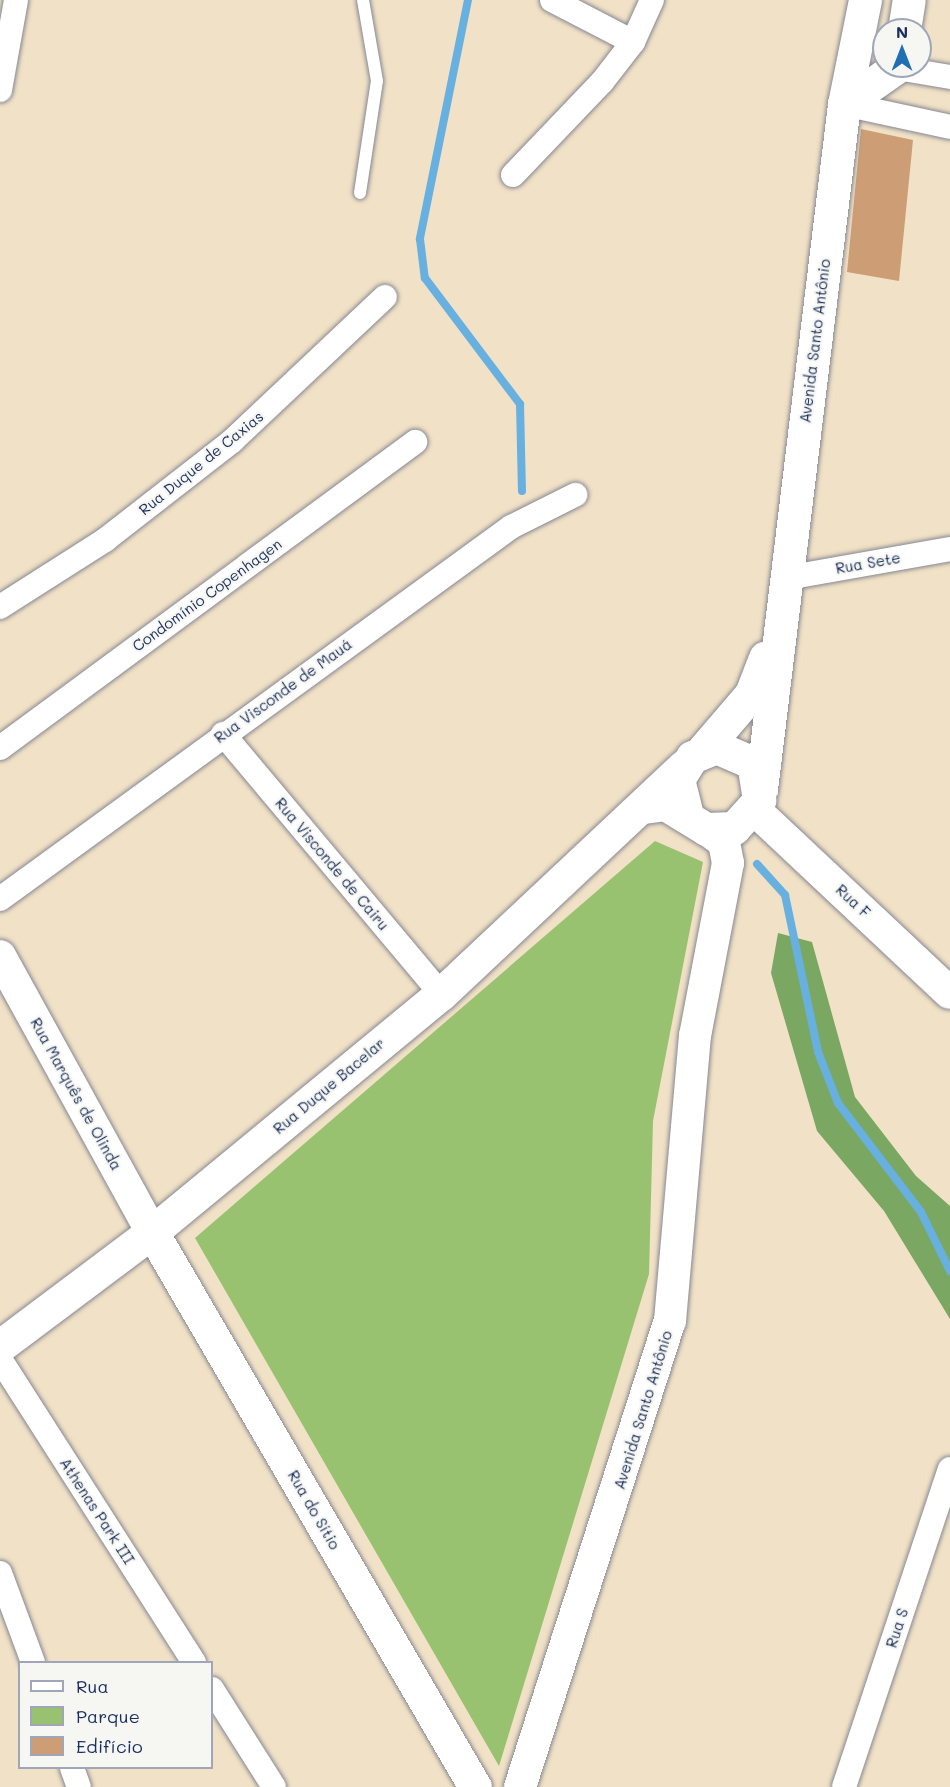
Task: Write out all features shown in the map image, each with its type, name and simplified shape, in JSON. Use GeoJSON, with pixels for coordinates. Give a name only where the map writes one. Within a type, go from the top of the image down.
{"type":"FeatureCollection","features":[{"type":"Feature","properties":{"kind":"main road","name":"Avenida Santo Antônio"},"geometry":{"type":"LineString","coordinates":[[754,806],[786,578],[844,104],[865,0]]}},
{"type":"Feature","properties":{"kind":"main road"},"geometry":{"type":"LineString","coordinates":[[906,18],[909,0]]}},
{"type":"Feature","properties":{"kind":"main road"},"geometry":{"type":"LineString","coordinates":[[844,104],[881,78]]}},
{"type":"Feature","properties":{"kind":"main road","name":"Avenida Santo Antônio"},"geometry":{"type":"LineString","coordinates":[[693,759],[737,713],[760,674],[786,578]]}},
{"type":"Feature","properties":{"kind":"main road"},"geometry":{"type":"LineString","coordinates":[[642,807],[665,804],[697,822],[734,828],[754,806],[756,770],[742,754],[716,747],[693,759],[677,792],[697,822]]}},
{"type":"Feature","properties":{"kind":"main road","name":"Rua Duque Bacelar"},"geometry":{"type":"LineString","coordinates":[[0,1346],[152,1232],[441,994],[693,759]]}},
{"type":"Feature","properties":{"kind":"main road","name":"Rua do Sítio"},"geometry":{"type":"LineString","coordinates":[[152,1232],[475,1787]]}},
{"type":"Feature","properties":{"kind":"street"},"geometry":{"type":"LineString","coordinates":[[0,90],[16,0]]}},
{"type":"Feature","properties":{"kind":"street"},"geometry":{"type":"LineString","coordinates":[[552,0],[633,42]]}},
{"type":"Feature","properties":{"kind":"street"},"geometry":{"type":"LineString","coordinates":[[513,175],[633,42],[652,0]]}},
{"type":"Feature","properties":{"kind":"street"},"geometry":{"type":"LineString","coordinates":[[932,73],[950,76]]}},
{"type":"Feature","properties":{"kind":"street"},"geometry":{"type":"LineString","coordinates":[[844,104],[950,128]]}},
{"type":"Feature","properties":{"kind":"street","name":"Rua Duque de Caxias"},"geometry":{"type":"LineString","coordinates":[[0,606],[105,540],[232,441],[385,297]]}},
{"type":"Feature","properties":{"kind":"street","name":"Condomínio Copenhagen"},"geometry":{"type":"LineString","coordinates":[[0,748],[414,442]]}},
{"type":"Feature","properties":{"kind":"street","name":"Rua Visconde de Mauá"},"geometry":{"type":"LineString","coordinates":[[0,899],[222,734],[510,527],[575,495]]}},
{"type":"Feature","properties":{"kind":"street","name":"Rua Sete"},"geometry":{"type":"LineString","coordinates":[[786,578],[950,549]]}},
{"type":"Feature","properties":{"kind":"street","name":"Rua Visconde de Cairu"},"geometry":{"type":"LineString","coordinates":[[222,734],[441,994]]}},
{"type":"Feature","properties":{"kind":"street","name":"Avenida Santo Antônio"},"geometry":{"type":"LineString","coordinates":[[520,1787],[670,1321],[695,1036],[726,878],[754,806]]}},
{"type":"Feature","properties":{"kind":"street","name":"Rua F"},"geometry":{"type":"LineString","coordinates":[[754,806],[950,993]]}},
{"type":"Feature","properties":{"kind":"street","name":"Avenida Santo Antônio"},"geometry":{"type":"LineString","coordinates":[[697,822],[724,842],[726,878]]}},
{"type":"Feature","properties":{"kind":"street","name":"Rua Marquês de Olinda"},"geometry":{"type":"LineString","coordinates":[[0,956],[152,1232]]}},
{"type":"Feature","properties":{"kind":"street","name":"Athenas Park III"},"geometry":{"type":"LineString","coordinates":[[0,1359],[194,1661]]}},
{"type":"Feature","properties":{"kind":"street","name":"Rua S"},"geometry":{"type":"LineString","coordinates":[[844,1787],[950,1468]]}},
{"type":"Feature","properties":{"kind":"street"},"geometry":{"type":"LineString","coordinates":[[0,1573],[33,1661]]}},
{"type":"Feature","properties":{"kind":"street"},"geometry":{"type":"LineString","coordinates":[[213,1691],[274,1787]]}},
{"type":"Feature","properties":{"kind":"street"},"geometry":{"type":"LineString","coordinates":[[73,1769],[79,1787]]}},
{"type":"Feature","properties":{"kind":"lane"},"geometry":{"type":"LineString","coordinates":[[360,192],[377,81],[363,0]]}},
{"type":"Feature","properties":{"kind":"green space"},"geometry":{"type":"Polygon","coordinates":[[[655,841],[703,862],[653,1121],[649,1274],[499,1766],[195,1238],[655,841]]]}},
{"type":"Feature","properties":{"kind":"green space"},"geometry":{"type":"Polygon","coordinates":[[[778,933],[812,942],[855,1097],[916,1176],[950,1206],[950,1319],[884,1211],[817,1131],[771,973],[778,933]]]}},
{"type":"Feature","properties":{"kind":"building"},"geometry":{"type":"Polygon","coordinates":[[[861,129],[913,140],[899,281],[847,272],[861,129]]]}},
{"type":"Feature","properties":{"kind":"waterway"},"geometry":{"type":"LineString","coordinates":[[468,0],[420,239],[425,278],[520,404],[522,491]]}},
{"type":"Feature","properties":{"kind":"waterway"},"geometry":{"type":"LineString","coordinates":[[757,864],[785,895],[818,1052],[838,1103],[921,1212],[950,1271]]}}]}
